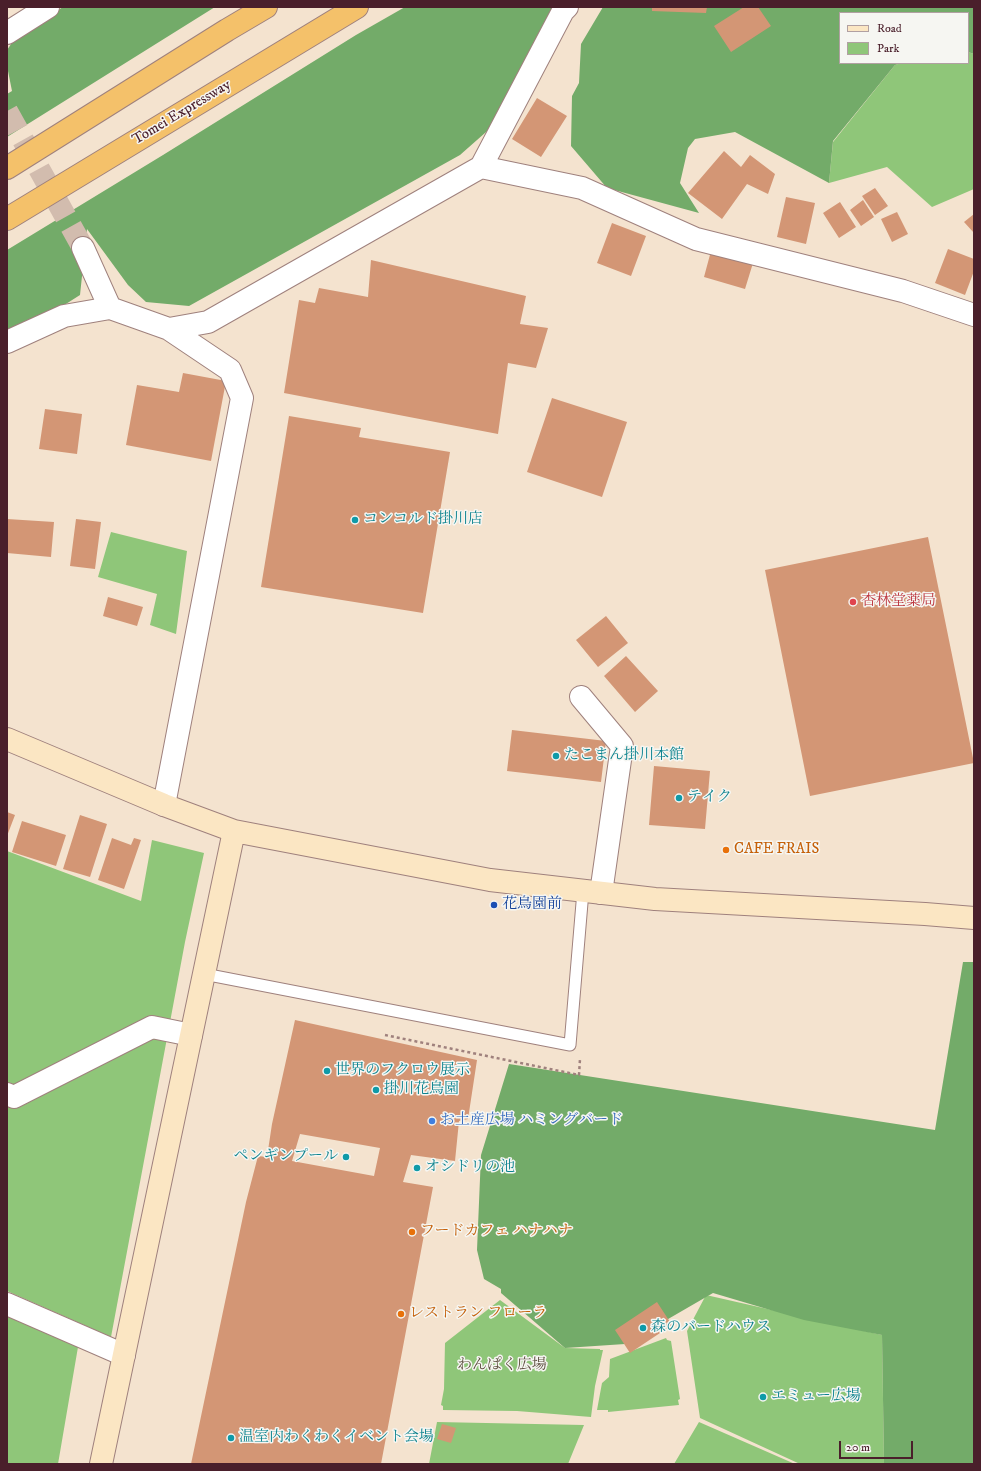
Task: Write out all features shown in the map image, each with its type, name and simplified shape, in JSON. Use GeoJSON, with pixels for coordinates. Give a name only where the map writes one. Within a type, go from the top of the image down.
{"type":"FeatureCollection","features":[{"type":"Feature","properties":{"kind":"highway"},"geometry":{"type":"LineString","coordinates":[[7,168],[266,7]]}},
{"type":"Feature","properties":{"kind":"highway","name":"Tomei Expressway"},"geometry":{"type":"LineString","coordinates":[[7,219],[357,7]]}},
{"type":"Feature","properties":{"kind":"street"},"geometry":{"type":"LineString","coordinates":[[7,33],[48,7]]}},
{"type":"Feature","properties":{"kind":"street"},"geometry":{"type":"LineString","coordinates":[[169,329],[208,322],[481,167],[563,11],[568,7]]}},
{"type":"Feature","properties":{"kind":"street"},"geometry":{"type":"LineString","coordinates":[[481,167],[582,188],[696,239],[903,291],[974,315]]}},
{"type":"Feature","properties":{"kind":"street"},"geometry":{"type":"LineString","coordinates":[[84,248],[110,308]]}},
{"type":"Feature","properties":{"kind":"street"},"geometry":{"type":"LineString","coordinates":[[8,347],[64,316],[110,308],[169,329],[230,370],[242,398],[164,805]]}},
{"type":"Feature","properties":{"kind":"street"},"geometry":{"type":"LineString","coordinates":[[581,697],[622,746],[592,892]]}},
{"type":"Feature","properties":{"kind":"street"},"geometry":{"type":"LineString","coordinates":[[7,738],[164,805],[234,831],[490,880],[655,899],[974,918]]}},
{"type":"Feature","properties":{"kind":"street"},"geometry":{"type":"LineString","coordinates":[[101,1464],[234,831]]}},
{"type":"Feature","properties":{"kind":"street"},"geometry":{"type":"LineString","coordinates":[[7,1094],[14,1097],[152,1027],[191,1035]]}},
{"type":"Feature","properties":{"kind":"street"},"geometry":{"type":"LineString","coordinates":[[7,1304],[124,1355]]}},
{"type":"Feature","properties":{"kind":"lane"},"geometry":{"type":"LineString","coordinates":[[204,974],[570,1045],[592,892]]}},
{"type":"Feature","properties":{"kind":"green space"},"geometry":{"type":"Polygon","coordinates":[[[63,7],[215,7],[7,137],[7,94],[12,91],[7,66],[7,50],[16,37],[63,7]]]}},
{"type":"Feature","properties":{"kind":"green space"},"geometry":{"type":"Polygon","coordinates":[[[405,7],[557,7],[494,125],[460,155],[189,306],[146,302],[128,285],[87,229],[80,295],[58,309],[7,332],[7,250],[356,35],[405,7]]]}},
{"type":"Feature","properties":{"kind":"green space"},"geometry":{"type":"Polygon","coordinates":[[[603,7],[974,7],[974,54],[969,52],[969,12],[839,12],[839,64],[898,64],[895,65],[833,141],[829,183],[735,132],[695,139],[688,148],[680,183],[699,213],[607,188],[571,146],[572,96],[579,83],[581,44],[603,7]]]}},
{"type":"Feature","properties":{"kind":"green space"},"geometry":{"type":"Polygon","coordinates":[[[969,52],[974,54],[974,189],[932,207],[887,167],[829,183],[833,142],[895,65],[969,64],[969,52]]]}},
{"type":"Feature","properties":{"kind":"green space"},"geometry":{"type":"Polygon","coordinates":[[[111,532],[187,551],[176,634],[150,625],[157,594],[98,577],[111,532]]]}},
{"type":"Feature","properties":{"kind":"green space"},"geometry":{"type":"Polygon","coordinates":[[[152,840],[204,853],[185,942],[111,1337],[7,1291],[7,851],[141,901],[152,840]]]}},
{"type":"Feature","properties":{"kind":"green space"},"geometry":{"type":"Polygon","coordinates":[[[963,962],[974,962],[974,1464],[884,1464],[882,1335],[804,1320],[713,1293],[625,1344],[565,1348],[501,1293],[501,1289],[484,1279],[477,1250],[481,1155],[509,1064],[935,1130],[963,962]]]}},
{"type":"Feature","properties":{"kind":"green space"},"geometry":{"type":"Polygon","coordinates":[[[706,1295],[882,1335],[884,1464],[800,1464],[700,1418],[687,1331],[706,1295]]]}},
{"type":"Feature","properties":{"kind":"green space","name":"わんぱく広場"},"geometry":{"type":"Polygon","coordinates":[[[500,1300],[565,1348],[603,1350],[595,1386],[591,1417],[517,1411],[443,1410],[443,1406],[441,1405],[444,1389],[445,1343],[500,1300]]]}},
{"type":"Feature","properties":{"kind":"green space"},"geometry":{"type":"Polygon","coordinates":[[[7,1316],[78,1347],[58,1464],[7,1464],[7,1316]]]}},
{"type":"Feature","properties":{"kind":"green space"},"geometry":{"type":"Polygon","coordinates":[[[666,1338],[667,1340],[671,1341],[680,1399],[678,1400],[679,1405],[608,1412],[608,1410],[597,1410],[602,1383],[609,1377],[610,1359],[666,1338]]]}},
{"type":"Feature","properties":{"kind":"green space"},"geometry":{"type":"Polygon","coordinates":[[[437,1422],[584,1425],[568,1464],[429,1464],[437,1422]]]}},
{"type":"Feature","properties":{"kind":"green space"},"geometry":{"type":"Polygon","coordinates":[[[699,1422],[795,1464],[674,1464],[699,1422]]]}},
{"type":"Feature","properties":{"kind":"building"},"geometry":{"type":"Polygon","coordinates":[[[652,7],[707,7],[706,13],[652,11],[652,7]]]}},
{"type":"Feature","properties":{"kind":"building"},"geometry":{"type":"Polygon","coordinates":[[[744,7],[758,7],[771,26],[731,52],[714,26],[744,7]]]}},
{"type":"Feature","properties":{"kind":"building"},"geometry":{"type":"Polygon","coordinates":[[[537,98],[567,116],[541,157],[512,139],[537,98]]]}},
{"type":"Feature","properties":{"kind":"building"},"geometry":{"type":"Polygon","coordinates":[[[724,151],[741,167],[750,155],[775,174],[768,194],[747,184],[722,219],[688,193],[724,151]]]}},
{"type":"Feature","properties":{"kind":"building"},"geometry":{"type":"Polygon","coordinates":[[[875,188],[888,206],[875,215],[862,196],[875,188]]]}},
{"type":"Feature","properties":{"kind":"building"},"geometry":{"type":"Polygon","coordinates":[[[786,197],[815,203],[806,244],[777,237],[786,197]]]}},
{"type":"Feature","properties":{"kind":"building"},"geometry":{"type":"Polygon","coordinates":[[[863,200],[874,217],[861,226],[850,210],[863,200]]]}},
{"type":"Feature","properties":{"kind":"building"},"geometry":{"type":"Polygon","coordinates":[[[840,202],[856,227],[839,238],[823,213],[840,202]]]}},
{"type":"Feature","properties":{"kind":"building"},"geometry":{"type":"Polygon","coordinates":[[[897,212],[908,234],[892,242],[881,219],[897,212]]]}},
{"type":"Feature","properties":{"kind":"building"},"geometry":{"type":"Polygon","coordinates":[[[974,214],[974,233],[964,222],[974,214]]]}},
{"type":"Feature","properties":{"kind":"building"},"geometry":{"type":"Polygon","coordinates":[[[612,223],[646,236],[631,276],[597,263],[612,223]]]}},
{"type":"Feature","properties":{"kind":"building"},"geometry":{"type":"Polygon","coordinates":[[[948,249],[974,259],[974,271],[965,295],[935,283],[948,249]]]}},
{"type":"Feature","properties":{"kind":"building"},"geometry":{"type":"Polygon","coordinates":[[[711,251],[753,263],[745,289],[704,277],[711,251]]]}},
{"type":"Feature","properties":{"kind":"building"},"geometry":{"type":"Polygon","coordinates":[[[371,260],[526,296],[520,324],[548,328],[536,368],[508,363],[498,434],[284,393],[299,300],[315,303],[319,288],[368,297],[371,260]]]}},
{"type":"Feature","properties":{"kind":"building"},"geometry":{"type":"Polygon","coordinates":[[[183,373],[226,381],[211,461],[126,445],[137,385],[179,392],[183,373]]]}},
{"type":"Feature","properties":{"kind":"building"},"geometry":{"type":"Polygon","coordinates":[[[552,398],[627,422],[602,497],[527,472],[552,398]]]}},
{"type":"Feature","properties":{"kind":"building"},"geometry":{"type":"Polygon","coordinates":[[[45,409],[82,414],[77,454],[39,449],[45,409]]]}},
{"type":"Feature","properties":{"kind":"building","name":"コンコルド掛川店"},"geometry":{"type":"Polygon","coordinates":[[[289,416],[361,428],[359,437],[450,452],[423,613],[261,587],[289,416]]]}},
{"type":"Feature","properties":{"kind":"building"},"geometry":{"type":"Polygon","coordinates":[[[7,519],[54,522],[51,557],[7,553],[7,519]]]}},
{"type":"Feature","properties":{"kind":"building"},"geometry":{"type":"Polygon","coordinates":[[[76,519],[101,522],[95,569],[70,566],[76,519]]]}},
{"type":"Feature","properties":{"kind":"building"},"geometry":{"type":"Polygon","coordinates":[[[928,537],[974,763],[810,796],[765,570],[928,537]]]}},
{"type":"Feature","properties":{"kind":"building"},"geometry":{"type":"Polygon","coordinates":[[[108,597],[143,607],[137,626],[103,616],[108,597]]]}},
{"type":"Feature","properties":{"kind":"building"},"geometry":{"type":"Polygon","coordinates":[[[606,616],[628,643],[598,667],[576,640],[606,616]]]}},
{"type":"Feature","properties":{"kind":"building"},"geometry":{"type":"Polygon","coordinates":[[[626,656],[658,691],[635,712],[604,676],[626,656]]]}},
{"type":"Feature","properties":{"kind":"building","name":"たこまん掛川本館"},"geometry":{"type":"Polygon","coordinates":[[[512,730],[606,741],[601,782],[507,771],[512,730]]]}},
{"type":"Feature","properties":{"kind":"building","name":"テイク"},"geometry":{"type":"Polygon","coordinates":[[[654,766],[710,771],[705,829],[649,825],[654,766]]]}},
{"type":"Feature","properties":{"kind":"building"},"geometry":{"type":"Polygon","coordinates":[[[7,812],[15,815],[7,836],[7,812]]]}},
{"type":"Feature","properties":{"kind":"building"},"geometry":{"type":"Polygon","coordinates":[[[80,815],[107,824],[90,877],[63,869],[80,815]]]}},
{"type":"Feature","properties":{"kind":"building"},"geometry":{"type":"Polygon","coordinates":[[[22,821],[66,835],[56,866],[12,852],[22,821]]]}},
{"type":"Feature","properties":{"kind":"building"},"geometry":{"type":"Polygon","coordinates":[[[112,838],[131,845],[134,838],[141,840],[124,889],[98,880],[112,838]]]}},
{"type":"Feature","properties":{"kind":"building"},"geometry":{"type":"Polygon","coordinates":[[[295,1020],[477,1060],[468,1119],[459,1121],[455,1161],[411,1155],[403,1182],[433,1187],[381,1464],[191,1464],[246,1202],[258,1156],[267,1157],[272,1124],[295,1020]],[[300,1134],[292,1161],[374,1176],[380,1148],[300,1134]]]}},
{"type":"Feature","properties":{"kind":"building","name":"森のバードハウス"},"geometry":{"type":"Polygon","coordinates":[[[657,1302],[672,1325],[630,1353],[615,1330],[657,1302]]]}},
{"type":"Feature","properties":{"kind":"building"},"geometry":{"type":"Polygon","coordinates":[[[442,1424],[456,1428],[451,1443],[437,1439],[442,1424]]]}},
{"type":"Feature","properties":{"kind":"tunnel"},"geometry":{"type":"LineString","coordinates":[[7,111],[83,248]]}},
{"type":"Feature","properties":{"kind":"place","name":"コンコルド掛川店"},"geometry":{"type":"Point","coordinates":[355,520]}},
{"type":"Feature","properties":{"kind":"place","name":"杏林堂薬局"},"geometry":{"type":"Point","coordinates":[853,602]}},
{"type":"Feature","properties":{"kind":"place","name":"たこまん掛川本館"},"geometry":{"type":"Point","coordinates":[556,756]}},
{"type":"Feature","properties":{"kind":"place","name":"テイク"},"geometry":{"type":"Point","coordinates":[679,798]}},
{"type":"Feature","properties":{"kind":"place","name":"CAFE FRAIS"},"geometry":{"type":"Point","coordinates":[726,850]}},
{"type":"Feature","properties":{"kind":"place","name":"花鳥園前"},"geometry":{"type":"Point","coordinates":[494,905]}},
{"type":"Feature","properties":{"kind":"place","name":"世界のフクロウ展示"},"geometry":{"type":"Point","coordinates":[327,1071]}},
{"type":"Feature","properties":{"kind":"place","name":"掛川花鳥園"},"geometry":{"type":"Point","coordinates":[376,1090]}},
{"type":"Feature","properties":{"kind":"place","name":"お土産広場 ハミングバード"},"geometry":{"type":"Point","coordinates":[432,1121]}},
{"type":"Feature","properties":{"kind":"place","name":"ペンギンプール"},"geometry":{"type":"Point","coordinates":[346,1157]}},
{"type":"Feature","properties":{"kind":"place","name":"オシドリの池"},"geometry":{"type":"Point","coordinates":[417,1168]}},
{"type":"Feature","properties":{"kind":"place","name":"フードカフェ ハナハナ"},"geometry":{"type":"Point","coordinates":[412,1232]}},
{"type":"Feature","properties":{"kind":"place","name":"レストラン フローラ"},"geometry":{"type":"Point","coordinates":[401,1314]}},
{"type":"Feature","properties":{"kind":"place","name":"森のバードハウス"},"geometry":{"type":"Point","coordinates":[643,1328]}},
{"type":"Feature","properties":{"kind":"place","name":"エミュー広場"},"geometry":{"type":"Point","coordinates":[763,1397]}},
{"type":"Feature","properties":{"kind":"place","name":"温室内わくわくイベント会場"},"geometry":{"type":"Point","coordinates":[231,1438]}}]}
